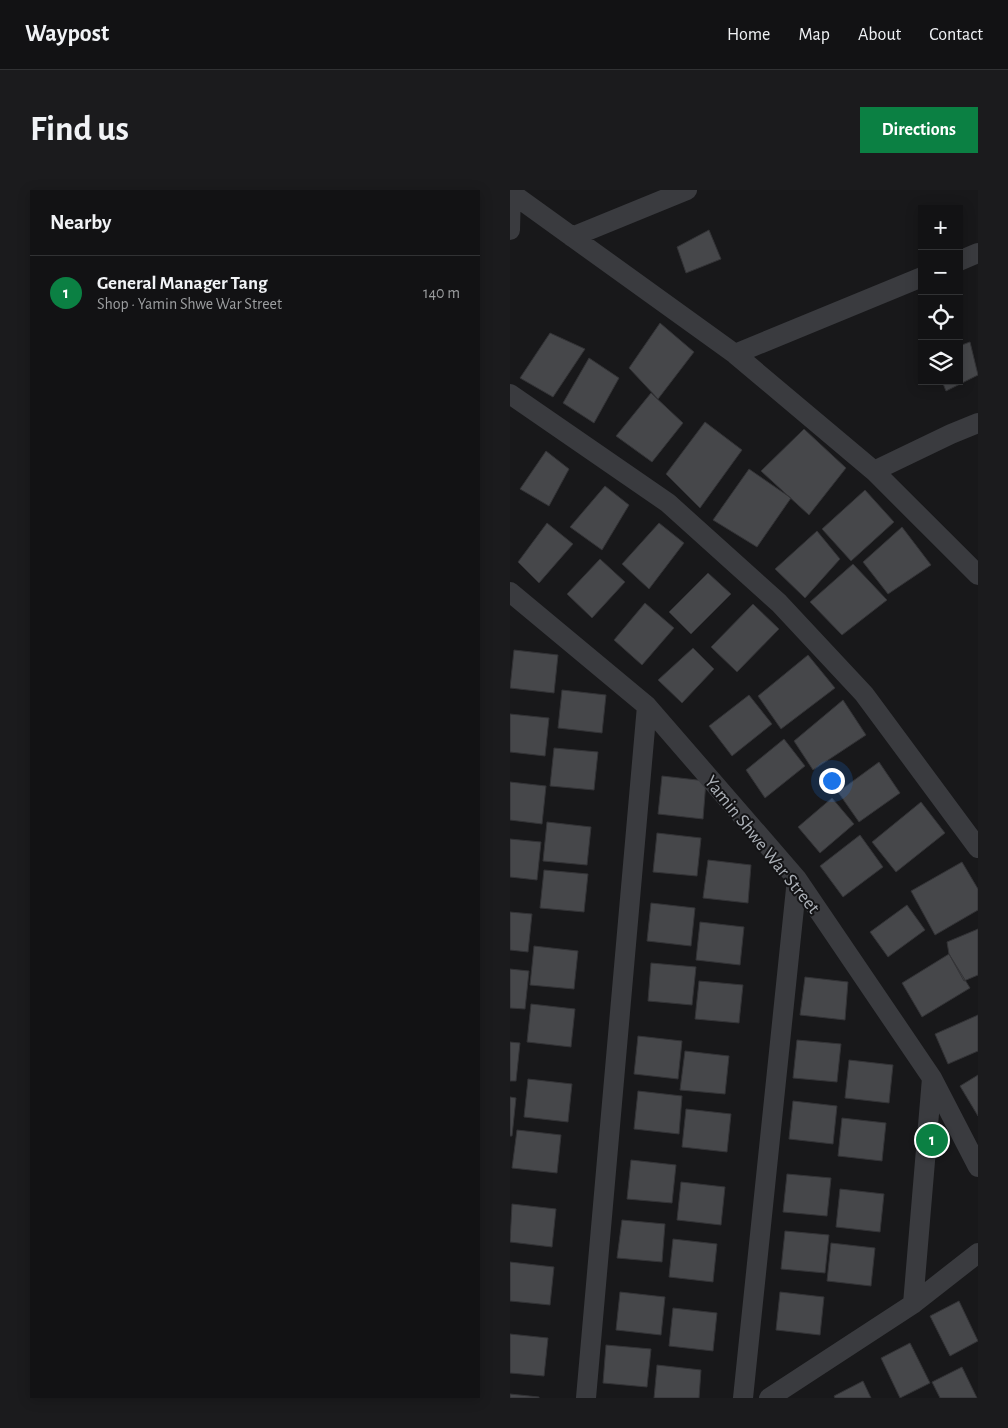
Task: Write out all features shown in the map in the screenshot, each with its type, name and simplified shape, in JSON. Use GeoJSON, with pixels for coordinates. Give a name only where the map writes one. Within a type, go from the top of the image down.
{"type":"FeatureCollection","features":[{"type":"Feature","properties":{"kind":"street"},"geometry":{"type":"LineString","coordinates":[[572,237],[687,190]]}},
{"type":"Feature","properties":{"kind":"street"},"geometry":{"type":"LineString","coordinates":[[511,191],[735,354],[874,470],[978,576]]}},
{"type":"Feature","properties":{"kind":"street"},"geometry":{"type":"LineString","coordinates":[[510,230],[511,191]]}},
{"type":"Feature","properties":{"kind":"street"},"geometry":{"type":"LineString","coordinates":[[963,259],[978,253]]}},
{"type":"Feature","properties":{"kind":"street"},"geometry":{"type":"LineString","coordinates":[[735,354],[918,279]]}},
{"type":"Feature","properties":{"kind":"street"},"geometry":{"type":"LineString","coordinates":[[510,394],[668,503],[779,603],[864,694],[978,848]]}},
{"type":"Feature","properties":{"kind":"street"},"geometry":{"type":"LineString","coordinates":[[874,470],[978,423]]}},
{"type":"Feature","properties":{"kind":"street","name":"Yamin Shwe War Street"},"geometry":{"type":"LineString","coordinates":[[510,592],[647,706],[797,879],[932,1078],[978,1167]]}},
{"type":"Feature","properties":{"kind":"street"},"geometry":{"type":"LineString","coordinates":[[586,1398],[647,706]]}},
{"type":"Feature","properties":{"kind":"street"},"geometry":{"type":"LineString","coordinates":[[743,1398],[797,879]]}},
{"type":"Feature","properties":{"kind":"street"},"geometry":{"type":"LineString","coordinates":[[913,1304],[932,1078]]}},
{"type":"Feature","properties":{"kind":"street"},"geometry":{"type":"LineString","coordinates":[[770,1398],[913,1304],[978,1253]]}},
{"type":"Feature","properties":{"kind":"building"},"geometry":{"type":"Polygon","coordinates":[[[709,230],[721,259],[686,273],[677,247],[709,230]]]}},
{"type":"Feature","properties":{"kind":"building"},"geometry":{"type":"Polygon","coordinates":[[[660,323],[694,352],[658,399],[629,368],[660,323]]]}},
{"type":"Feature","properties":{"kind":"building"},"geometry":{"type":"Polygon","coordinates":[[[550,333],[585,349],[553,397],[520,378],[550,333]]]}},
{"type":"Feature","properties":{"kind":"building"},"geometry":{"type":"Polygon","coordinates":[[[970,342],[978,375],[963,382],[963,345],[970,342]]]}},
{"type":"Feature","properties":{"kind":"building"},"geometry":{"type":"Polygon","coordinates":[[[589,358],[619,378],[594,423],[563,403],[589,358]]]}},
{"type":"Feature","properties":{"kind":"building"},"geometry":{"type":"Polygon","coordinates":[[[944,385],[958,385],[946,391],[944,385]]]}},
{"type":"Feature","properties":{"kind":"building"},"geometry":{"type":"Polygon","coordinates":[[[651,393],[683,423],[652,462],[616,436],[651,393]]]}},
{"type":"Feature","properties":{"kind":"building"},"geometry":{"type":"Polygon","coordinates":[[[705,422],[742,450],[700,508],[666,474],[705,422]]]}},
{"type":"Feature","properties":{"kind":"building"},"geometry":{"type":"Polygon","coordinates":[[[804,429],[846,468],[809,515],[761,471],[804,429]]]}},
{"type":"Feature","properties":{"kind":"building"},"geometry":{"type":"Polygon","coordinates":[[[546,451],[569,469],[549,506],[520,489],[546,451]]]}},
{"type":"Feature","properties":{"kind":"building"},"geometry":{"type":"Polygon","coordinates":[[[749,469],[791,498],[757,547],[713,520],[749,469]]]}},
{"type":"Feature","properties":{"kind":"building"},"geometry":{"type":"Polygon","coordinates":[[[605,486],[629,505],[602,550],[570,527],[605,486]]]}},
{"type":"Feature","properties":{"kind":"building"},"geometry":{"type":"Polygon","coordinates":[[[865,490],[894,522],[851,561],[822,529],[865,490]]]}},
{"type":"Feature","properties":{"kind":"building"},"geometry":{"type":"Polygon","coordinates":[[[547,523],[573,544],[539,583],[518,562],[547,523]]]}},
{"type":"Feature","properties":{"kind":"building"},"geometry":{"type":"Polygon","coordinates":[[[659,523],[684,543],[649,589],[622,564],[659,523]]]}},
{"type":"Feature","properties":{"kind":"building"},"geometry":{"type":"Polygon","coordinates":[[[902,527],[931,565],[888,594],[863,562],[902,527]]]}},
{"type":"Feature","properties":{"kind":"building"},"geometry":{"type":"Polygon","coordinates":[[[817,531],[840,559],[805,598],[775,569],[817,531]]]}},
{"type":"Feature","properties":{"kind":"building"},"geometry":{"type":"Polygon","coordinates":[[[600,559],[625,582],[592,618],[567,594],[600,559]]]}},
{"type":"Feature","properties":{"kind":"building"},"geometry":{"type":"Polygon","coordinates":[[[853,564],[887,600],[842,635],[810,602],[853,564]]]}},
{"type":"Feature","properties":{"kind":"building"},"geometry":{"type":"Polygon","coordinates":[[[708,573],[731,594],[691,634],[669,612],[708,573]]]}},
{"type":"Feature","properties":{"kind":"building"},"geometry":{"type":"Polygon","coordinates":[[[645,603],[674,628],[642,665],[614,640],[645,603]]]}},
{"type":"Feature","properties":{"kind":"building"},"geometry":{"type":"Polygon","coordinates":[[[753,604],[779,629],[737,672],[711,647],[753,604]]]}},
{"type":"Feature","properties":{"kind":"building"},"geometry":{"type":"Polygon","coordinates":[[[693,648],[714,669],[682,703],[658,680],[693,648]]]}},
{"type":"Feature","properties":{"kind":"building"},"geometry":{"type":"Polygon","coordinates":[[[514,650],[558,655],[554,693],[510,688],[514,650]]]}},
{"type":"Feature","properties":{"kind":"building"},"geometry":{"type":"Polygon","coordinates":[[[808,655],[835,688],[781,729],[758,696],[808,655]]]}},
{"type":"Feature","properties":{"kind":"building"},"geometry":{"type":"Polygon","coordinates":[[[562,690],[606,695],[602,733],[558,728],[562,690]]]}},
{"type":"Feature","properties":{"kind":"building"},"geometry":{"type":"Polygon","coordinates":[[[749,695],[772,724],[732,756],[709,726],[749,695]]]}},
{"type":"Feature","properties":{"kind":"building"},"geometry":{"type":"Polygon","coordinates":[[[843,700],[866,735],[813,770],[794,741],[843,700]]]}},
{"type":"Feature","properties":{"kind":"building"},"geometry":{"type":"Polygon","coordinates":[[[510,714],[549,718],[545,756],[510,752],[510,714]]]}},
{"type":"Feature","properties":{"kind":"building"},"geometry":{"type":"Polygon","coordinates":[[[784,739],[805,766],[765,798],[746,770],[784,739]]]}},
{"type":"Feature","properties":{"kind":"building"},"geometry":{"type":"Polygon","coordinates":[[[554,748],[598,752],[594,790],[550,786],[554,748]]]}},
{"type":"Feature","properties":{"kind":"building"},"geometry":{"type":"Polygon","coordinates":[[[879,762],[900,793],[859,822],[838,792],[879,762]]]}},
{"type":"Feature","properties":{"kind":"building"},"geometry":{"type":"Polygon","coordinates":[[[662,776],[706,781],[703,819],[658,814],[662,776]]]}},
{"type":"Feature","properties":{"kind":"building"},"geometry":{"type":"Polygon","coordinates":[[[510,782],[546,786],[542,824],[510,820],[510,782]]]}},
{"type":"Feature","properties":{"kind":"building"},"geometry":{"type":"Polygon","coordinates":[[[832,798],[854,824],[820,853],[798,827],[832,798]]]}},
{"type":"Feature","properties":{"kind":"building"},"geometry":{"type":"Polygon","coordinates":[[[921,802],[945,833],[896,872],[872,842],[921,802]]]}},
{"type":"Feature","properties":{"kind":"building"},"geometry":{"type":"Polygon","coordinates":[[[547,822],[591,827],[587,865],[543,861],[547,822]]]}},
{"type":"Feature","properties":{"kind":"building"},"geometry":{"type":"Polygon","coordinates":[[[657,833],[701,838],[697,876],[653,872],[657,833]]]}},
{"type":"Feature","properties":{"kind":"building"},"geometry":{"type":"Polygon","coordinates":[[[860,835],[883,867],[843,897],[820,866],[860,835]]]}},
{"type":"Feature","properties":{"kind":"building"},"geometry":{"type":"Polygon","coordinates":[[[510,839],[541,842],[537,880],[510,877],[510,839]]]}},
{"type":"Feature","properties":{"kind":"building"},"geometry":{"type":"Polygon","coordinates":[[[708,860],[751,865],[748,903],[703,898],[708,860]]]}},
{"type":"Feature","properties":{"kind":"building"},"geometry":{"type":"Polygon","coordinates":[[[962,862],[978,889],[978,910],[935,935],[911,891],[962,862]]]}},
{"type":"Feature","properties":{"kind":"building"},"geometry":{"type":"Polygon","coordinates":[[[544,870],[588,874],[584,912],[540,908],[544,870]]]}},
{"type":"Feature","properties":{"kind":"building"},"geometry":{"type":"Polygon","coordinates":[[[651,903],[695,908],[691,946],[647,941],[651,903]]]}},
{"type":"Feature","properties":{"kind":"building"},"geometry":{"type":"Polygon","coordinates":[[[907,905],[925,930],[888,957],[870,932],[907,905]]]}},
{"type":"Feature","properties":{"kind":"building"},"geometry":{"type":"Polygon","coordinates":[[[510,912],[532,914],[528,952],[510,950],[510,912]]]}},
{"type":"Feature","properties":{"kind":"building"},"geometry":{"type":"Polygon","coordinates":[[[700,922],[744,927],[740,965],[696,960],[700,922]]]}},
{"type":"Feature","properties":{"kind":"building"},"geometry":{"type":"Polygon","coordinates":[[[978,929],[978,975],[964,981],[949,954],[947,942],[978,929]]]}},
{"type":"Feature","properties":{"kind":"building"},"geometry":{"type":"Polygon","coordinates":[[[534,946],[578,951],[574,989],[530,985],[534,946]]]}},
{"type":"Feature","properties":{"kind":"building"},"geometry":{"type":"Polygon","coordinates":[[[949,954],[970,988],[922,1017],[902,983],[949,954]]]}},
{"type":"Feature","properties":{"kind":"building"},"geometry":{"type":"Polygon","coordinates":[[[651,963],[696,967],[692,1005],[648,1001],[651,963]]]}},
{"type":"Feature","properties":{"kind":"building"},"geometry":{"type":"Polygon","coordinates":[[[510,969],[529,971],[525,1009],[510,1008],[510,969]]]}},
{"type":"Feature","properties":{"kind":"building"},"geometry":{"type":"Polygon","coordinates":[[[805,977],[848,982],[845,1020],[800,1015],[805,977]]]}},
{"type":"Feature","properties":{"kind":"building"},"geometry":{"type":"Polygon","coordinates":[[[699,981],[743,985],[739,1023],[695,1019],[699,981]]]}},
{"type":"Feature","properties":{"kind":"building"},"geometry":{"type":"Polygon","coordinates":[[[531,1004],[575,1009],[571,1047],[527,1042],[531,1004]]]}},
{"type":"Feature","properties":{"kind":"building"},"geometry":{"type":"Polygon","coordinates":[[[978,1015],[978,1051],[948,1064],[935,1034],[978,1015]]]}},
{"type":"Feature","properties":{"kind":"building"},"geometry":{"type":"Polygon","coordinates":[[[638,1036],[682,1041],[678,1079],[634,1074],[638,1036]]]}},
{"type":"Feature","properties":{"kind":"building"},"geometry":{"type":"Polygon","coordinates":[[[797,1040],[841,1044],[837,1082],[793,1078],[797,1040]]]}},
{"type":"Feature","properties":{"kind":"building"},"geometry":{"type":"Polygon","coordinates":[[[510,1042],[520,1043],[516,1081],[510,1081],[510,1042]]]}},
{"type":"Feature","properties":{"kind":"building"},"geometry":{"type":"Polygon","coordinates":[[[685,1051],[729,1056],[725,1094],[680,1090],[685,1051]]]}},
{"type":"Feature","properties":{"kind":"building"},"geometry":{"type":"Polygon","coordinates":[[[849,1060],[893,1065],[889,1103],[845,1098],[849,1060]]]}},
{"type":"Feature","properties":{"kind":"building"},"geometry":{"type":"Polygon","coordinates":[[[978,1075],[978,1116],[960,1086],[978,1075]]]}},
{"type":"Feature","properties":{"kind":"building"},"geometry":{"type":"Polygon","coordinates":[[[528,1079],[572,1084],[568,1122],[524,1117],[528,1079]]]}},
{"type":"Feature","properties":{"kind":"building"},"geometry":{"type":"Polygon","coordinates":[[[638,1091],[682,1096],[679,1134],[634,1129],[638,1091]]]}},
{"type":"Feature","properties":{"kind":"building"},"geometry":{"type":"Polygon","coordinates":[[[510,1097],[516,1098],[512,1136],[510,1136],[510,1097]]]}},
{"type":"Feature","properties":{"kind":"building"},"geometry":{"type":"Polygon","coordinates":[[[793,1101],[837,1106],[833,1144],[789,1139],[793,1101]]]}},
{"type":"Feature","properties":{"kind":"building"},"geometry":{"type":"Polygon","coordinates":[[[686,1109],[731,1114],[727,1152],[682,1147],[686,1109]]]}},
{"type":"Feature","properties":{"kind":"building"},"geometry":{"type":"Polygon","coordinates":[[[842,1118],[886,1123],[882,1161],[838,1156],[842,1118]]]}},
{"type":"Feature","properties":{"kind":"building"},"geometry":{"type":"Polygon","coordinates":[[[517,1130],[561,1135],[557,1173],[512,1168],[517,1130]]]}},
{"type":"Feature","properties":{"kind":"building"},"geometry":{"type":"Polygon","coordinates":[[[631,1160],[676,1165],[672,1203],[627,1199],[631,1160]]]}},
{"type":"Feature","properties":{"kind":"building"},"geometry":{"type":"Polygon","coordinates":[[[787,1174],[831,1178],[827,1216],[783,1212],[787,1174]]]}},
{"type":"Feature","properties":{"kind":"building"},"geometry":{"type":"Polygon","coordinates":[[[681,1182],[725,1187],[721,1225],[677,1220],[681,1182]]]}},
{"type":"Feature","properties":{"kind":"building"},"geometry":{"type":"Polygon","coordinates":[[[840,1189],[884,1194],[880,1232],[836,1227],[840,1189]]]}},
{"type":"Feature","properties":{"kind":"building"},"geometry":{"type":"Polygon","coordinates":[[[512,1204],[556,1209],[552,1247],[510,1242],[512,1204]]]}},
{"type":"Feature","properties":{"kind":"building"},"geometry":{"type":"Polygon","coordinates":[[[622,1220],[665,1224],[662,1262],[617,1258],[622,1220]]]}},
{"type":"Feature","properties":{"kind":"building"},"geometry":{"type":"Polygon","coordinates":[[[785,1231],[829,1235],[825,1273],[781,1269],[785,1231]]]}},
{"type":"Feature","properties":{"kind":"building"},"geometry":{"type":"Polygon","coordinates":[[[673,1239],[717,1244],[713,1282],[669,1277],[673,1239]]]}},
{"type":"Feature","properties":{"kind":"building"},"geometry":{"type":"Polygon","coordinates":[[[831,1243],[875,1248],[871,1286],[827,1281],[831,1243]]]}},
{"type":"Feature","properties":{"kind":"building"},"geometry":{"type":"Polygon","coordinates":[[[510,1262],[554,1267],[550,1305],[510,1301],[510,1262]]]}},
{"type":"Feature","properties":{"kind":"building"},"geometry":{"type":"Polygon","coordinates":[[[620,1292],[665,1297],[661,1335],[616,1330],[620,1292]]]}},
{"type":"Feature","properties":{"kind":"building"},"geometry":{"type":"Polygon","coordinates":[[[780,1292],[824,1297],[820,1335],[776,1330],[780,1292]]]}},
{"type":"Feature","properties":{"kind":"building"},"geometry":{"type":"Polygon","coordinates":[[[959,1301],[978,1341],[950,1356],[930,1316],[959,1301]]]}},
{"type":"Feature","properties":{"kind":"building"},"geometry":{"type":"Polygon","coordinates":[[[673,1308],[717,1313],[713,1351],[669,1346],[673,1308]]]}},
{"type":"Feature","properties":{"kind":"building"},"geometry":{"type":"Polygon","coordinates":[[[510,1334],[548,1338],[544,1376],[510,1373],[510,1334]]]}},
{"type":"Feature","properties":{"kind":"building"},"geometry":{"type":"Polygon","coordinates":[[[910,1343],[930,1383],[900,1398],[881,1358],[910,1343]]]}},
{"type":"Feature","properties":{"kind":"building"},"geometry":{"type":"Polygon","coordinates":[[[606,1345],[651,1349],[647,1387],[603,1383],[606,1345]]]}},
{"type":"Feature","properties":{"kind":"building"},"geometry":{"type":"Polygon","coordinates":[[[657,1365],[701,1370],[699,1398],[654,1398],[657,1365]]]}},
{"type":"Feature","properties":{"kind":"building"},"geometry":{"type":"Polygon","coordinates":[[[962,1367],[977,1398],[940,1398],[932,1382],[962,1367]]]}},
{"type":"Feature","properties":{"kind":"building"},"geometry":{"type":"Polygon","coordinates":[[[863,1381],[871,1398],[835,1398],[834,1396],[863,1381]]]}},
{"type":"Feature","properties":{"kind":"building"},"geometry":{"type":"Polygon","coordinates":[[[510,1394],[539,1397],[539,1398],[510,1398],[510,1394]]]}},
{"type":"Feature","properties":{"kind":"place","name":"General Manager Tang"},"geometry":{"type":"Point","coordinates":[932,1140]}}]}
